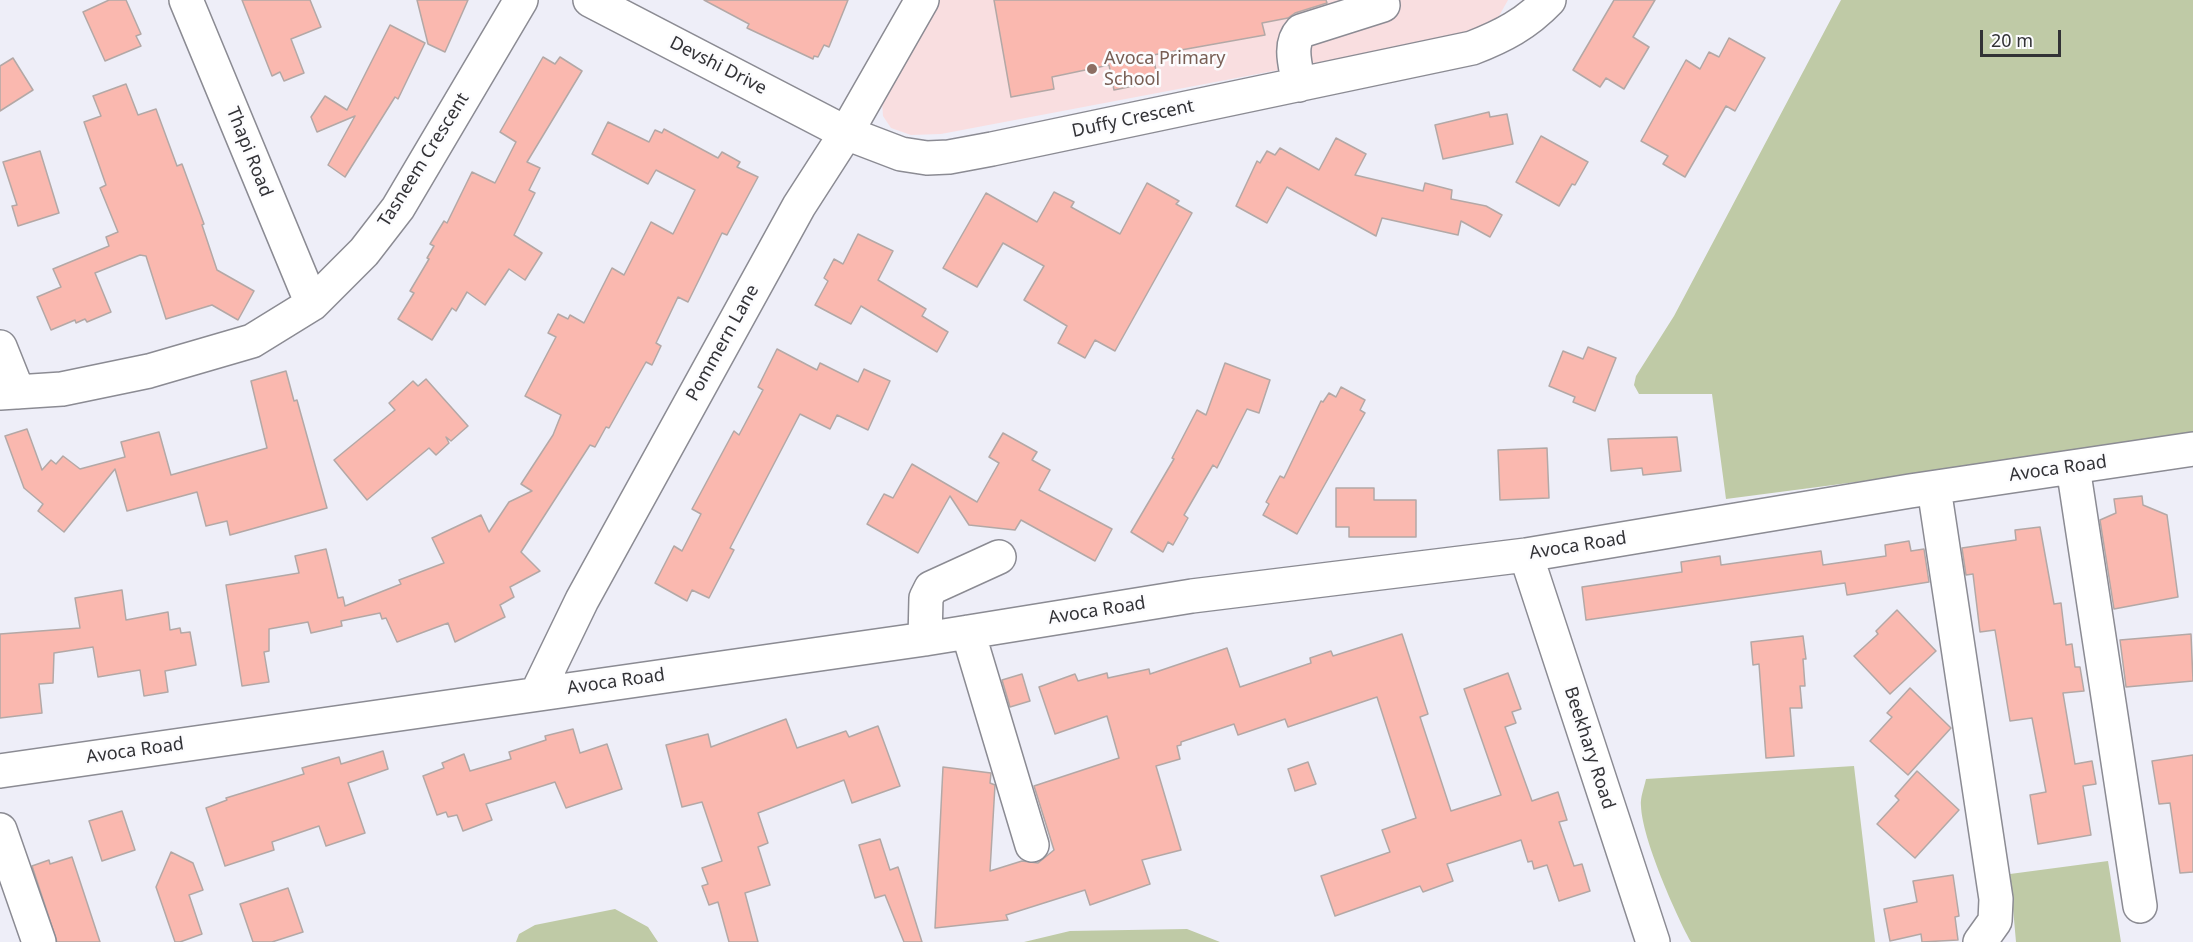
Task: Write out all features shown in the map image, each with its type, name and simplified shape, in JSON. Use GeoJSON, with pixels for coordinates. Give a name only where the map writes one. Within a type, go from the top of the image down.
{"type":"FeatureCollection","features":[{"type":"Feature","properties":{"kind":"street","name":"Thapi Road"},"geometry":{"type":"LineString","coordinates":[[186,0],[312,304]]}},
{"type":"Feature","properties":{"kind":"street","name":"Tasneem Crescent"},"geometry":{"type":"LineString","coordinates":[[9,392],[62,389],[149,371],[252,341],[312,304],[364,252],[398,208],[521,0]]}},
{"type":"Feature","properties":{"kind":"street","name":"Devshi Drive"},"geometry":{"type":"LineString","coordinates":[[590,0],[846,133]]}},
{"type":"Feature","properties":{"kind":"street","name":"Pommern Lane"},"geometry":{"type":"LineString","coordinates":[[537,693],[582,600],[798,206],[846,133],[922,0]]}},
{"type":"Feature","properties":{"kind":"street","name":"Duffy Crescent"},"geometry":{"type":"LineString","coordinates":[[846,133],[901,154],[949,157],[1472,48],[1508,34],[1533,17],[1549,0]]}},
{"type":"Feature","properties":{"kind":"street"},"geometry":{"type":"LineString","coordinates":[[1299,85],[1294,52],[1296,37],[1301,31],[1383,5]]}},
{"type":"Feature","properties":{"kind":"street"},"geometry":{"type":"LineString","coordinates":[[0,347],[9,392]]}},
{"type":"Feature","properties":{"kind":"street","name":"Avoca Road"},"geometry":{"type":"LineString","coordinates":[[0,771],[925,639],[1192,596],[1526,555],[1934,488],[2193,449]]}},
{"type":"Feature","properties":{"kind":"street"},"geometry":{"type":"LineString","coordinates":[[2073,467],[2140,906]]}},
{"type":"Feature","properties":{"kind":"street"},"geometry":{"type":"LineString","coordinates":[[1934,488],[1996,899],[1995,921],[1980,942]]}},
{"type":"Feature","properties":{"kind":"street","name":"Beekhary Road"},"geometry":{"type":"LineString","coordinates":[[1526,555],[1653,942]]}},
{"type":"Feature","properties":{"kind":"street"},"geometry":{"type":"LineString","coordinates":[[925,639],[926,598],[931,588],[999,557]]}},
{"type":"Feature","properties":{"kind":"street"},"geometry":{"type":"LineString","coordinates":[[968,632],[1032,845]]}},
{"type":"Feature","properties":{"kind":"street"},"geometry":{"type":"LineString","coordinates":[[0,830],[39,942]]}},
{"type":"Feature","properties":{"kind":"shaded area","name":"Avoca Primary School"},"geometry":{"type":"Polygon","coordinates":[[[939,0],[1508,0],[1494,25],[1458,36],[941,134],[911,135],[891,128],[883,116],[882,101],[939,0]]]}},
{"type":"Feature","properties":{"kind":"green space"},"geometry":{"type":"Polygon","coordinates":[[[1841,0],[2193,0],[2193,434],[1726,499],[1712,394],[1639,394],[1634,385],[1636,376],[1674,316],[1841,0]]]}},
{"type":"Feature","properties":{"kind":"green space"},"geometry":{"type":"Polygon","coordinates":[[[1854,766],[1875,942],[1691,942],[1668,895],[1647,837],[1641,803],[1646,779],[1854,766]]]}},
{"type":"Feature","properties":{"kind":"green space"},"geometry":{"type":"Polygon","coordinates":[[[2108,861],[2121,942],[2016,942],[2010,874],[2108,861]]]}},
{"type":"Feature","properties":{"kind":"green space"},"geometry":{"type":"Polygon","coordinates":[[[615,909],[648,927],[658,942],[516,942],[519,934],[535,925],[615,909]]]}},
{"type":"Feature","properties":{"kind":"green space"},"geometry":{"type":"Polygon","coordinates":[[[1187,929],[1220,942],[1024,942],[1070,931],[1187,929]]]}},
{"type":"Feature","properties":{"kind":"building"},"geometry":{"type":"Polygon","coordinates":[[[109,0],[126,0],[141,34],[136,36],[141,46],[105,61],[83,12],[109,0]]]}},
{"type":"Feature","properties":{"kind":"building"},"geometry":{"type":"Polygon","coordinates":[[[242,0],[310,0],[321,27],[291,39],[304,73],[284,81],[280,72],[272,76],[242,0]]]}},
{"type":"Feature","properties":{"kind":"building"},"geometry":{"type":"Polygon","coordinates":[[[417,0],[468,0],[445,52],[428,44],[417,0]]]}},
{"type":"Feature","properties":{"kind":"building"},"geometry":{"type":"Polygon","coordinates":[[[704,0],[848,0],[829,47],[824,45],[818,57],[814,56],[813,59],[747,28],[749,24],[704,0]]]}},
{"type":"Feature","properties":{"kind":"building"},"geometry":{"type":"Polygon","coordinates":[[[994,0],[1326,0],[1327,3],[1295,13],[1288,18],[1262,23],[1265,35],[1153,55],[1158,81],[1114,90],[1109,65],[1052,77],[1054,89],[1011,97],[994,0]]]}},
{"type":"Feature","properties":{"kind":"building"},"geometry":{"type":"Polygon","coordinates":[[[1614,0],[1655,0],[1633,37],[1649,47],[1624,89],[1606,78],[1600,87],[1573,70],[1614,0]]]}},
{"type":"Feature","properties":{"kind":"building"},"geometry":{"type":"Polygon","coordinates":[[[390,25],[425,43],[398,99],[395,97],[345,177],[328,165],[355,116],[317,132],[311,117],[325,96],[347,110],[390,25]]]}},
{"type":"Feature","properties":{"kind":"building"},"geometry":{"type":"Polygon","coordinates":[[[1729,38],[1765,58],[1735,111],[1726,106],[1685,177],[1663,164],[1668,156],[1641,141],[1686,60],[1700,69],[1709,52],[1719,57],[1729,38]]]}},
{"type":"Feature","properties":{"kind":"building"},"geometry":{"type":"Polygon","coordinates":[[[543,57],[555,64],[560,57],[582,71],[527,162],[540,168],[529,190],[535,193],[514,235],[542,253],[525,280],[509,269],[485,305],[467,292],[456,311],[452,308],[432,340],[398,319],[414,293],[410,291],[429,259],[427,258],[434,246],[430,244],[444,221],[447,223],[472,172],[495,183],[516,142],[500,132],[543,57]]]}},
{"type":"Feature","properties":{"kind":"building"},"geometry":{"type":"Polygon","coordinates":[[[13,58],[33,90],[0,111],[0,66],[13,58]]]}},
{"type":"Feature","properties":{"kind":"building"},"geometry":{"type":"Polygon","coordinates":[[[126,84],[138,115],[156,109],[177,166],[182,164],[204,224],[202,225],[217,270],[254,291],[238,320],[212,305],[166,319],[146,256],[140,255],[95,273],[111,312],[87,322],[85,319],[76,323],[75,320],[51,330],[37,297],[61,287],[53,269],[109,246],[106,237],[118,232],[100,188],[106,185],[84,122],[101,116],[93,96],[126,84]]]}},
{"type":"Feature","properties":{"kind":"building"},"geometry":{"type":"Polygon","coordinates":[[[1489,112],[1490,117],[1507,114],[1513,144],[1443,159],[1435,125],[1489,112]]]}},
{"type":"Feature","properties":{"kind":"building"},"geometry":{"type":"Polygon","coordinates":[[[608,122],[649,142],[655,130],[662,133],[664,129],[718,158],[722,152],[740,162],[737,167],[758,177],[727,235],[722,233],[688,302],[678,297],[656,343],[661,346],[652,365],[646,362],[609,428],[606,427],[595,447],[590,445],[521,552],[540,571],[510,587],[514,597],[500,605],[505,617],[455,642],[448,623],[397,642],[386,618],[382,619],[380,613],[341,621],[342,626],[311,633],[308,622],[269,629],[269,651],[264,652],[269,682],[242,686],[226,585],[299,573],[295,556],[326,549],[338,598],[343,597],[345,606],[401,584],[399,580],[444,563],[432,538],[481,515],[489,532],[509,502],[532,491],[521,484],[553,435],[561,415],[525,396],[556,337],[548,333],[558,314],[568,319],[570,315],[584,323],[612,268],[624,275],[651,222],[673,234],[695,190],[656,170],[648,184],[592,154],[608,122]]]}},
{"type":"Feature","properties":{"kind":"building"},"geometry":{"type":"Polygon","coordinates":[[[1541,136],[1588,162],[1575,185],[1572,184],[1559,206],[1516,182],[1541,136]]]}},
{"type":"Feature","properties":{"kind":"building"},"geometry":{"type":"Polygon","coordinates":[[[1336,138],[1366,154],[1355,175],[1423,191],[1425,183],[1452,190],[1451,199],[1486,206],[1502,215],[1490,237],[1461,221],[1458,235],[1382,218],[1376,236],[1287,187],[1267,223],[1236,206],[1257,161],[1260,163],[1267,151],[1275,155],[1280,148],[1319,170],[1336,138]]]}},
{"type":"Feature","properties":{"kind":"building"},"geometry":{"type":"Polygon","coordinates":[[[40,151],[59,213],[18,226],[12,206],[17,205],[3,162],[40,151]]]}},
{"type":"Feature","properties":{"kind":"building"},"geometry":{"type":"Polygon","coordinates":[[[1147,183],[1179,201],[1176,204],[1192,213],[1115,351],[1095,340],[1085,358],[1058,343],[1067,326],[1024,300],[1044,266],[1003,243],[977,287],[943,268],[986,193],[1037,222],[1054,192],[1074,202],[1071,207],[1120,234],[1147,183]]]}},
{"type":"Feature","properties":{"kind":"building"},"geometry":{"type":"Polygon","coordinates":[[[858,234],[893,251],[878,280],[926,309],[922,316],[948,332],[937,352],[861,306],[851,324],[815,305],[828,281],[824,278],[834,259],[843,264],[858,234]]]}},
{"type":"Feature","properties":{"kind":"building"},"geometry":{"type":"Polygon","coordinates":[[[1588,347],[1616,358],[1595,411],[1573,402],[1575,397],[1549,386],[1563,351],[1583,359],[1588,347]]]}},
{"type":"Feature","properties":{"kind":"building"},"geometry":{"type":"Polygon","coordinates":[[[777,349],[817,370],[820,363],[858,382],[864,369],[890,381],[868,430],[837,415],[830,429],[800,414],[730,548],[734,550],[709,598],[692,590],[687,601],[655,583],[674,546],[682,551],[701,514],[692,509],[734,431],[739,435],[763,390],[758,387],[777,349]]]}},
{"type":"Feature","properties":{"kind":"building"},"geometry":{"type":"Polygon","coordinates":[[[1225,363],[1270,380],[1259,413],[1247,409],[1217,468],[1213,465],[1184,515],[1188,518],[1173,545],[1168,542],[1163,552],[1131,532],[1174,459],[1172,458],[1197,410],[1206,415],[1225,363]]]}},
{"type":"Feature","properties":{"kind":"building"},"geometry":{"type":"Polygon","coordinates":[[[286,371],[294,401],[297,400],[327,508],[230,535],[227,521],[206,526],[197,492],[127,511],[115,469],[64,532],[38,511],[43,504],[24,488],[5,436],[27,429],[42,470],[51,460],[56,464],[63,456],[80,469],[125,457],[121,442],[159,432],[171,475],[267,448],[251,381],[286,371]]]}},
{"type":"Feature","properties":{"kind":"building"},"geometry":{"type":"Polygon","coordinates":[[[426,379],[468,426],[451,441],[446,437],[449,443],[436,455],[429,448],[367,500],[334,460],[395,410],[389,403],[413,381],[418,386],[426,379]]]}},
{"type":"Feature","properties":{"kind":"building"},"geometry":{"type":"Polygon","coordinates":[[[1341,387],[1365,400],[1360,410],[1365,413],[1297,534],[1263,515],[1269,504],[1266,502],[1280,476],[1284,478],[1321,401],[1323,402],[1329,393],[1336,397],[1341,387]]]}},
{"type":"Feature","properties":{"kind":"building"},"geometry":{"type":"Polygon","coordinates":[[[1003,433],[1037,452],[1032,460],[1050,470],[1039,490],[1112,529],[1095,561],[1021,520],[1015,530],[969,525],[950,496],[918,553],[867,524],[884,494],[893,498],[912,464],[977,502],[999,463],[989,457],[1003,433]]]}},
{"type":"Feature","properties":{"kind":"building"},"geometry":{"type":"Polygon","coordinates":[[[1677,437],[1681,471],[1643,475],[1642,468],[1611,471],[1608,439],[1677,437]]]}},
{"type":"Feature","properties":{"kind":"building"},"geometry":{"type":"Polygon","coordinates":[[[1547,448],[1549,498],[1500,500],[1498,450],[1547,448]]]}},
{"type":"Feature","properties":{"kind":"building"},"geometry":{"type":"Polygon","coordinates":[[[1336,488],[1374,488],[1374,500],[1416,500],[1416,537],[1349,537],[1349,527],[1336,527],[1336,488]]]}},
{"type":"Feature","properties":{"kind":"building"},"geometry":{"type":"Polygon","coordinates":[[[2142,496],[2143,505],[2167,515],[2178,597],[2114,609],[2100,520],[2116,513],[2114,499],[2142,496]]]}},
{"type":"Feature","properties":{"kind":"building"},"geometry":{"type":"Polygon","coordinates":[[[2040,527],[2054,604],[2061,603],[2066,645],[2072,644],[2075,667],[2080,667],[2084,691],[2063,693],[2075,764],[2092,761],[2096,784],[2083,786],[2091,835],[2038,844],[2030,795],[2046,792],[2032,718],[2010,721],[1995,630],[1980,632],[1973,574],[1966,575],[1962,548],[2016,540],[2015,530],[2040,527]]]}},
{"type":"Feature","properties":{"kind":"building"},"geometry":{"type":"Polygon","coordinates":[[[1909,541],[1911,551],[1924,549],[1929,582],[1847,595],[1845,583],[1586,620],[1582,587],[1682,572],[1681,562],[1720,556],[1721,565],[1821,551],[1823,565],[1886,556],[1885,545],[1909,541]]]}},
{"type":"Feature","properties":{"kind":"building"},"geometry":{"type":"Polygon","coordinates":[[[122,590],[126,620],[168,612],[170,630],[180,628],[181,633],[190,632],[196,665],[165,671],[168,692],[144,696],[140,670],[98,677],[93,647],[54,653],[53,683],[39,684],[42,713],[0,718],[0,634],[80,628],[75,598],[122,590]]]}},
{"type":"Feature","properties":{"kind":"building"},"geometry":{"type":"Polygon","coordinates":[[[1897,610],[1936,651],[1890,694],[1854,656],[1878,634],[1876,631],[1897,610]]]}},
{"type":"Feature","properties":{"kind":"building"},"geometry":{"type":"Polygon","coordinates":[[[1402,634],[1428,714],[1420,717],[1451,811],[1501,795],[1464,689],[1508,673],[1521,709],[1512,712],[1516,723],[1505,727],[1532,801],[1558,792],[1567,820],[1559,822],[1574,866],[1582,864],[1590,891],[1559,901],[1547,865],[1534,869],[1532,861],[1528,862],[1521,840],[1447,864],[1453,881],[1423,892],[1420,886],[1335,916],[1321,876],[1390,852],[1382,830],[1416,818],[1377,697],[1288,727],[1285,719],[1238,735],[1234,724],[1181,742],[1181,745],[1177,746],[1180,759],[1156,766],[1181,850],[1142,860],[1150,884],[1090,905],[1085,890],[1006,915],[1008,920],[935,928],[943,767],[991,773],[990,783],[995,785],[990,871],[1022,861],[1038,863],[1054,850],[1034,786],[1119,758],[1107,716],[1055,734],[1039,687],[1075,674],[1078,681],[1107,673],[1108,678],[1149,669],[1150,674],[1227,648],[1240,687],[1311,663],[1310,658],[1331,651],[1333,656],[1402,634]]]}},
{"type":"Feature","properties":{"kind":"building"},"geometry":{"type":"Polygon","coordinates":[[[2191,634],[2193,681],[2126,687],[2120,640],[2191,634]]]}},
{"type":"Feature","properties":{"kind":"building"},"geometry":{"type":"Polygon","coordinates":[[[1803,636],[1806,659],[1803,659],[1805,686],[1800,686],[1802,708],[1790,708],[1794,756],[1766,758],[1759,664],[1753,665],[1751,642],[1803,636]]]}},
{"type":"Feature","properties":{"kind":"building"},"geometry":{"type":"Polygon","coordinates":[[[1022,674],[1030,701],[1010,707],[1002,680],[1022,674]]]}},
{"type":"Feature","properties":{"kind":"building"},"geometry":{"type":"Polygon","coordinates":[[[1910,688],[1951,728],[1908,775],[1870,741],[1892,717],[1887,713],[1910,688]]]}},
{"type":"Feature","properties":{"kind":"building"},"geometry":{"type":"Polygon","coordinates":[[[786,719],[797,748],[846,731],[849,737],[878,726],[900,786],[852,803],[844,780],[758,813],[768,843],[758,847],[770,885],[745,893],[758,942],[729,942],[718,902],[709,905],[702,886],[708,884],[702,868],[722,861],[702,802],[682,807],[666,745],[708,734],[711,747],[786,719]]]}},
{"type":"Feature","properties":{"kind":"building"},"geometry":{"type":"Polygon","coordinates":[[[573,729],[580,753],[607,744],[622,789],[566,808],[555,782],[486,804],[492,820],[463,831],[457,815],[448,817],[446,812],[437,815],[423,776],[444,768],[442,763],[464,754],[470,771],[511,759],[509,752],[546,740],[545,736],[573,729]]]}},
{"type":"Feature","properties":{"kind":"building"},"geometry":{"type":"Polygon","coordinates":[[[383,751],[388,769],[348,783],[365,833],[326,846],[319,826],[272,842],[274,850],[225,866],[206,808],[227,800],[226,798],[304,774],[302,768],[339,757],[341,764],[383,751]]]}},
{"type":"Feature","properties":{"kind":"building"},"geometry":{"type":"Polygon","coordinates":[[[2193,755],[2193,872],[2180,873],[2170,803],[2159,804],[2152,761],[2193,755]]]}},
{"type":"Feature","properties":{"kind":"building"},"geometry":{"type":"Polygon","coordinates":[[[1308,762],[1316,784],[1295,791],[1288,769],[1308,762]]]}},
{"type":"Feature","properties":{"kind":"building"},"geometry":{"type":"Polygon","coordinates":[[[1917,771],[1959,810],[1915,858],[1877,824],[1899,800],[1895,796],[1917,771]]]}},
{"type":"Feature","properties":{"kind":"building"},"geometry":{"type":"Polygon","coordinates":[[[122,811],[135,850],[102,861],[89,821],[122,811]]]}},
{"type":"Feature","properties":{"kind":"building"},"geometry":{"type":"Polygon","coordinates":[[[880,839],[890,870],[898,867],[922,942],[904,942],[885,895],[875,898],[859,845],[880,839]]]}},
{"type":"Feature","properties":{"kind":"building"},"geometry":{"type":"Polygon","coordinates":[[[171,852],[193,863],[203,890],[189,895],[202,934],[180,942],[175,942],[156,887],[171,852]]]}},
{"type":"Feature","properties":{"kind":"building"},"geometry":{"type":"Polygon","coordinates":[[[72,857],[100,942],[57,942],[32,866],[49,860],[50,864],[72,857]]]}},
{"type":"Feature","properties":{"kind":"building"},"geometry":{"type":"Polygon","coordinates":[[[1953,875],[1959,916],[1955,917],[1958,940],[1922,942],[1921,934],[1890,941],[1884,909],[1917,902],[1913,881],[1953,875]]]}},
{"type":"Feature","properties":{"kind":"building"},"geometry":{"type":"Polygon","coordinates":[[[288,888],[303,932],[272,942],[253,942],[240,904],[288,888]]]}},
{"type":"Feature","properties":{"kind":"place","name":"Avoca Primary School"},"geometry":{"type":"Point","coordinates":[1092,69]}}]}
